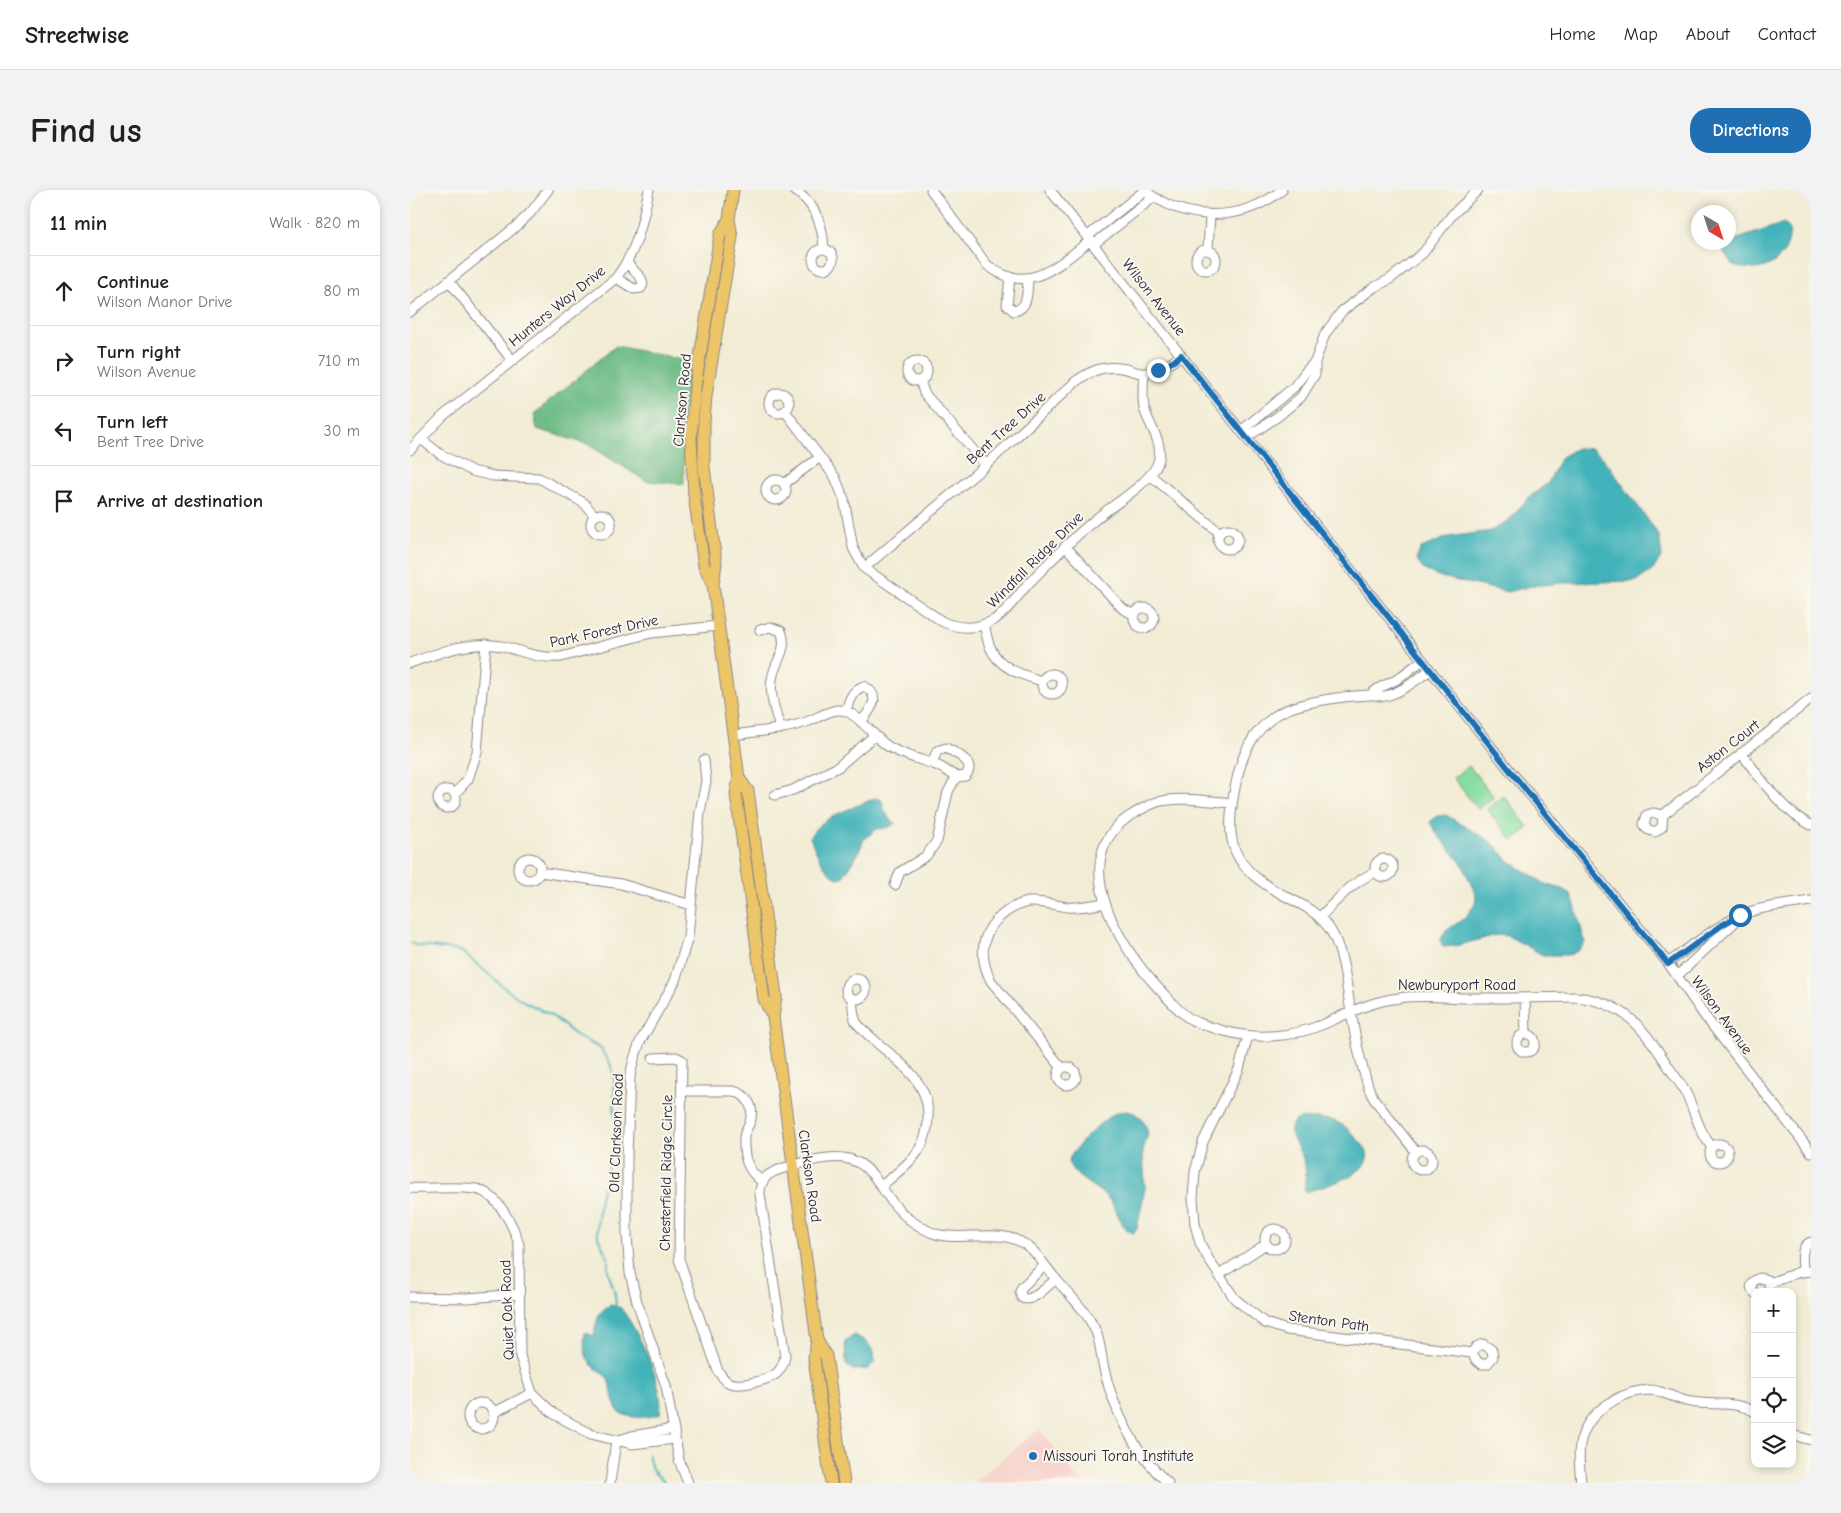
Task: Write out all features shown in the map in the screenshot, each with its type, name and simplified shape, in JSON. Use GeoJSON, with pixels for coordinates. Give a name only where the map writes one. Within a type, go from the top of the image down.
{"type":"FeatureCollection","features":[{"type":"Feature","properties":{"kind":"main road","name":"Clarkson Road"},"geometry":{"type":"LineString","coordinates":[[734,190],[729,219],[732,236],[710,370],[704,422],[705,481],[716,563],[713,584],[718,626],[739,778],[748,791],[776,996],[773,1017],[817,1340],[814,1358],[831,1483]]}},
{"type":"Feature","properties":{"kind":"main road","name":"Clarkson Road"},"geometry":{"type":"LineString","coordinates":[[817,1340],[826,1356],[843,1477]]}},
{"type":"Feature","properties":{"kind":"main road"},"geometry":{"type":"LineString","coordinates":[[827,1454],[843,1477]]}},
{"type":"Feature","properties":{"kind":"street"},"geometry":{"type":"LineString","coordinates":[[410,312],[518,225],[548,190]]}},
{"type":"Feature","properties":{"kind":"street","name":"Hunters Way Drive"},"geometry":{"type":"LineString","coordinates":[[410,450],[443,416],[616,278],[632,253],[642,226],[649,190]]}},
{"type":"Feature","properties":{"kind":"street"},"geometry":{"type":"LineString","coordinates":[[794,190],[808,201],[819,220],[823,234],[824,249]]}},
{"type":"Feature","properties":{"kind":"street"},"geometry":{"type":"LineString","coordinates":[[932,190],[987,265],[996,272],[1010,277],[1028,279],[1050,271],[1154,197]]}},
{"type":"Feature","properties":{"kind":"street","name":"Wilson Avenue"},"geometry":{"type":"LineString","coordinates":[[1050,190],[1508,768],[1668,964],[1704,1015],[1811,1152]]}},
{"type":"Feature","properties":{"kind":"street"},"geometry":{"type":"LineString","coordinates":[[1091,240],[1144,190],[1154,197],[1190,212],[1222,215],[1260,204],[1282,190]]}},
{"type":"Feature","properties":{"kind":"street"},"geometry":{"type":"LineString","coordinates":[[1244,434],[1277,417],[1301,397],[1315,374],[1315,362],[1325,334],[1342,311],[1373,288],[1390,279],[1423,252],[1452,215],[1478,190]]}},
{"type":"Feature","properties":{"kind":"street"},"geometry":{"type":"LineString","coordinates":[[1208,249],[1210,214]]}},
{"type":"Feature","properties":{"kind":"street"},"geometry":{"type":"LineString","coordinates":[[616,278],[634,289],[641,288],[643,284],[642,278],[627,263]]}},
{"type":"Feature","properties":{"kind":"street"},"geometry":{"type":"LineString","coordinates":[[1010,277],[1007,305],[1014,311],[1020,310],[1024,305],[1028,279]]}},
{"type":"Feature","properties":{"kind":"street","name":"Hunters Way Drive"},"geometry":{"type":"LineString","coordinates":[[449,281],[512,360]]}},
{"type":"Feature","properties":{"kind":"street"},"geometry":{"type":"LineString","coordinates":[[1144,374],[1158,370],[1181,355]]}},
{"type":"Feature","properties":{"kind":"street","name":"Bent Tree Drive"},"geometry":{"type":"LineString","coordinates":[[864,568],[986,465],[1086,374],[1095,369],[1116,367],[1144,374]]}},
{"type":"Feature","properties":{"kind":"street","name":"Windfall Ridge Drive"},"geometry":{"type":"LineString","coordinates":[[786,411],[835,477],[844,499],[853,548],[864,568],[943,622],[952,626],[970,628],[996,619],[1066,547],[1096,519],[1150,475],[1156,467],[1160,453],[1157,437],[1144,408],[1144,374]]}},
{"type":"Feature","properties":{"kind":"street"},"geometry":{"type":"LineString","coordinates":[[920,380],[924,393],[986,465]]}},
{"type":"Feature","properties":{"kind":"street"},"geometry":{"type":"LineString","coordinates":[[421,438],[440,454],[472,471],[493,476],[539,478],[584,504],[595,516]]}},
{"type":"Feature","properties":{"kind":"street"},"geometry":{"type":"LineString","coordinates":[[784,484],[820,456]]}},
{"type":"Feature","properties":{"kind":"street"},"geometry":{"type":"LineString","coordinates":[[1150,475],[1220,533]]}},
{"type":"Feature","properties":{"kind":"street"},"geometry":{"type":"LineString","coordinates":[[1066,547],[1123,609],[1135,615]]}},
{"type":"Feature","properties":{"kind":"street"},"geometry":{"type":"LineString","coordinates":[[984,624],[990,648],[1004,664],[1012,671],[1042,681]]}},
{"type":"Feature","properties":{"kind":"street","name":"Park Forest Drive"},"geometry":{"type":"LineString","coordinates":[[410,663],[467,645],[486,644],[502,646],[528,655],[546,658],[561,657],[652,634],[718,626]]}},
{"type":"Feature","properties":{"kind":"street"},"geometry":{"type":"LineString","coordinates":[[760,630],[770,627],[780,631],[784,637],[784,646],[774,669],[771,686],[780,728]]}},
{"type":"Feature","properties":{"kind":"street"},"geometry":{"type":"LineString","coordinates":[[455,794],[468,778],[477,752],[486,644]]}},
{"type":"Feature","properties":{"kind":"street"},"geometry":{"type":"LineString","coordinates":[[1371,694],[1396,680],[1423,660]]}},
{"type":"Feature","properties":{"kind":"street"},"geometry":{"type":"LineString","coordinates":[[1416,1152],[1374,1099],[1369,1089],[1351,1011],[1343,963],[1331,931],[1311,909],[1259,881],[1243,864],[1231,840],[1232,803],[1245,750],[1259,730],[1275,716],[1298,705],[1371,694],[1382,697],[1408,685],[1430,670]]}},
{"type":"Feature","properties":{"kind":"street"},"geometry":{"type":"LineString","coordinates":[[846,711],[850,697],[856,690],[864,686],[870,690],[874,697],[874,704],[861,722]]}},
{"type":"Feature","properties":{"kind":"street","name":"Aston Court"},"geometry":{"type":"LineString","coordinates":[[1663,815],[1811,699]]}},
{"type":"Feature","properties":{"kind":"street"},"geometry":{"type":"LineString","coordinates":[[734,735],[780,728],[810,721],[829,712],[846,711],[888,747],[902,754],[932,763],[956,776],[962,777],[968,773],[969,764],[966,760],[946,748],[937,751],[932,763]]}},
{"type":"Feature","properties":{"kind":"street"},"geometry":{"type":"LineString","coordinates":[[775,795],[793,790],[838,767],[874,736]]}},
{"type":"Feature","properties":{"kind":"street"},"geometry":{"type":"LineString","coordinates":[[1741,753],[1782,803],[1797,817],[1811,825]]}},
{"type":"Feature","properties":{"kind":"street","name":"Old Clarkson Road"},"geometry":{"type":"LineString","coordinates":[[688,1483],[679,1460],[666,1386],[636,1302],[630,1273],[626,1208],[630,1076],[640,1042],[666,998],[680,966],[688,937],[700,812],[706,781],[704,760]]}},
{"type":"Feature","properties":{"kind":"street"},"geometry":{"type":"LineString","coordinates":[[895,885],[900,872],[926,856],[937,841],[948,792],[956,776]]}},
{"type":"Feature","properties":{"kind":"street","name":"Newburyport Road"},"geometry":{"type":"LineString","coordinates":[[1232,803],[1165,801],[1146,807],[1123,821],[1108,838],[1101,859],[1101,886],[1110,919],[1128,950],[1150,980],[1191,1020],[1224,1031],[1248,1036],[1286,1036],[1323,1024],[1351,1011],[1400,998],[1576,997],[1597,1000],[1616,1009],[1640,1026],[1651,1039],[1686,1094],[1705,1139],[1712,1147]]}},
{"type":"Feature","properties":{"kind":"street"},"geometry":{"type":"LineString","coordinates":[[540,872],[621,884],[691,905]]}},
{"type":"Feature","properties":{"kind":"street"},"geometry":{"type":"LineString","coordinates":[[1320,917],[1354,885],[1364,877],[1376,872]]}},
{"type":"Feature","properties":{"kind":"street"},"geometry":{"type":"LineString","coordinates":[[1668,964],[1722,925],[1742,915],[1758,910],[1811,901]]}},
{"type":"Feature","properties":{"kind":"street"},"geometry":{"type":"LineString","coordinates":[[1062,1068],[991,981],[984,965],[983,946],[988,929],[994,921],[1017,905],[1038,902],[1075,907],[1105,903]]}},
{"type":"Feature","properties":{"kind":"street"},"geometry":{"type":"LineString","coordinates":[[1677,976],[1742,915]]}},
{"type":"Feature","properties":{"kind":"street"},"geometry":{"type":"LineString","coordinates":[[1525,998],[1526,1034]]}},
{"type":"Feature","properties":{"kind":"street"},"geometry":{"type":"LineString","coordinates":[[852,999],[856,1022],[864,1032],[917,1079],[927,1098],[929,1120],[924,1142],[913,1160],[881,1186]]}},
{"type":"Feature","properties":{"kind":"street","name":"Stenton Path"},"geometry":{"type":"LineString","coordinates":[[1248,1036],[1239,1069],[1203,1142],[1195,1172],[1192,1198],[1195,1224],[1200,1242],[1219,1275],[1236,1299],[1248,1310],[1265,1323],[1287,1330],[1472,1353]]}},
{"type":"Feature","properties":{"kind":"street","name":"Chesterfield Ridge Circle"},"geometry":{"type":"LineString","coordinates":[[653,1058],[676,1057],[682,1060],[678,1259],[718,1371],[727,1382],[734,1385],[770,1378],[778,1373],[783,1365],[785,1356],[760,1194],[760,1186],[763,1182]]}},
{"type":"Feature","properties":{"kind":"street"},"geometry":{"type":"LineString","coordinates":[[682,1091],[733,1091],[741,1093],[747,1098],[752,1114],[744,1136],[747,1165],[754,1176],[763,1182],[771,1173],[832,1156],[856,1161],[865,1166],[901,1212],[930,1232],[954,1237],[990,1236],[1013,1238],[1032,1249],[1090,1320],[1097,1334],[1109,1384],[1119,1414],[1128,1433],[1168,1483]]}},
{"type":"Feature","properties":{"kind":"street","name":"Quiet Oak Road"},"geometry":{"type":"LineString","coordinates":[[410,1188],[478,1190],[490,1196],[515,1230],[519,1245],[520,1356],[532,1394]]}},
{"type":"Feature","properties":{"kind":"street"},"geometry":{"type":"LineString","coordinates":[[1751,1288],[1754,1280],[1763,1278],[1769,1287],[1807,1272],[1803,1248],[1807,1243],[1811,1242]]}},
{"type":"Feature","properties":{"kind":"street"},"geometry":{"type":"LineString","coordinates":[[1219,1275],[1266,1244]]}},
{"type":"Feature","properties":{"kind":"street"},"geometry":{"type":"LineString","coordinates":[[1045,1265],[1022,1287],[1020,1292],[1022,1298],[1026,1300],[1032,1299],[1056,1279]]}},
{"type":"Feature","properties":{"kind":"street"},"geometry":{"type":"LineString","coordinates":[[410,1297],[468,1298],[519,1294]]}},
{"type":"Feature","properties":{"kind":"street"},"geometry":{"type":"LineString","coordinates":[[1581,1483],[1580,1444],[1585,1430],[1601,1410],[1624,1395],[1652,1390],[1688,1402],[1732,1404],[1744,1406],[1751,1410]]}},
{"type":"Feature","properties":{"kind":"street"},"geometry":{"type":"LineString","coordinates":[[493,1413],[532,1394],[554,1414],[591,1434],[632,1444],[675,1439]]}},
{"type":"Feature","properties":{"kind":"street"},"geometry":{"type":"LineString","coordinates":[[616,1441],[632,1436],[674,1429]]}},
{"type":"Feature","properties":{"kind":"street"},"geometry":{"type":"LineString","coordinates":[[1796,1436],[1811,1440]]}},
{"type":"Feature","properties":{"kind":"street"},"geometry":{"type":"LineString","coordinates":[[610,1483],[616,1441]]}},
{"type":"Feature","properties":{"kind":"shaded area","name":"Missouri Torah Institute"},"geometry":{"type":"Polygon","coordinates":[[[1039,1429],[1081,1483],[973,1483],[1039,1429]]]}},
{"type":"Feature","properties":{"kind":"green space"},"geometry":{"type":"Polygon","coordinates":[[[616,346],[690,361],[683,420],[684,484],[646,481],[587,444],[537,429],[534,414],[616,346]]]}},
{"type":"Feature","properties":{"kind":"green space"},"geometry":{"type":"Polygon","coordinates":[[[1469,766],[1494,797],[1478,809],[1453,778],[1469,766]]]}},
{"type":"Feature","properties":{"kind":"green space"},"geometry":{"type":"Polygon","coordinates":[[[1504,796],[1529,828],[1512,840],[1487,809],[1504,796]]]}},
{"type":"Feature","properties":{"kind":"water"},"geometry":{"type":"Polygon","coordinates":[[[1784,223],[1789,228],[1788,243],[1781,256],[1776,261],[1762,268],[1754,269],[1734,266],[1722,250],[1736,250],[1736,240],[1784,223]]]}},
{"type":"Feature","properties":{"kind":"water"},"geometry":{"type":"Polygon","coordinates":[[[1577,448],[1592,449],[1603,458],[1659,535],[1662,555],[1653,570],[1637,581],[1564,583],[1532,586],[1507,592],[1441,577],[1424,570],[1416,560],[1421,548],[1448,537],[1491,531],[1510,519],[1528,498],[1548,483],[1561,457],[1577,448]]]}},
{"type":"Feature","properties":{"kind":"water"},"geometry":{"type":"Polygon","coordinates":[[[875,798],[882,800],[886,813],[895,823],[890,827],[877,829],[864,839],[858,854],[842,878],[831,874],[822,863],[810,837],[821,824],[830,818],[875,798]]]}},
{"type":"Feature","properties":{"kind":"water"},"geometry":{"type":"Polygon","coordinates":[[[1446,815],[1493,843],[1509,861],[1547,885],[1563,889],[1571,895],[1585,942],[1579,950],[1567,955],[1543,955],[1508,936],[1497,935],[1455,946],[1443,947],[1440,940],[1446,931],[1466,917],[1475,903],[1476,896],[1463,865],[1436,833],[1430,822],[1437,816],[1446,815]]]}},
{"type":"Feature","properties":{"kind":"water"},"geometry":{"type":"Polygon","coordinates":[[[1127,1111],[1141,1118],[1148,1134],[1143,1151],[1145,1188],[1137,1229],[1134,1233],[1126,1229],[1106,1196],[1081,1178],[1071,1168],[1068,1161],[1082,1141],[1103,1121],[1117,1112],[1127,1111]]]}},
{"type":"Feature","properties":{"kind":"water"},"geometry":{"type":"Polygon","coordinates":[[[1299,1119],[1331,1120],[1344,1126],[1366,1149],[1367,1158],[1364,1166],[1335,1183],[1306,1192],[1304,1190],[1305,1165],[1291,1132],[1293,1123],[1299,1119]]]}},
{"type":"Feature","properties":{"kind":"water"},"geometry":{"type":"Polygon","coordinates":[[[611,1305],[621,1308],[635,1330],[649,1359],[659,1389],[660,1414],[640,1417],[620,1413],[615,1405],[607,1378],[590,1363],[586,1355],[584,1346],[585,1332],[594,1336],[600,1314],[606,1307],[611,1305]]]}},
{"type":"Feature","properties":{"kind":"water"},"geometry":{"type":"Polygon","coordinates":[[[854,1335],[866,1342],[873,1352],[875,1362],[868,1369],[853,1370],[846,1365],[845,1342],[854,1335]]]}},
{"type":"Feature","properties":{"kind":"waterway"},"geometry":{"type":"LineString","coordinates":[[410,942],[415,945],[461,951],[523,1001],[551,1015],[577,1036],[600,1048],[610,1063],[614,1077],[614,1109],[619,1138],[612,1149],[610,1157],[600,1198],[597,1227],[598,1237],[608,1258],[608,1271],[615,1294],[616,1308]]}},
{"type":"Feature","properties":{"kind":"waterway"},"geometry":{"type":"LineString","coordinates":[[648,1454],[652,1470],[665,1483]]}},
{"type":"Feature","properties":{"kind":"place","name":"Missouri Torah Institute"},"geometry":{"type":"Point","coordinates":[1033,1456]}},
{"type":"Feature","properties":{"kind":"route"},"geometry":{"type":"LineString","coordinates":[[1158,370],[1181,355],[1508,768],[1668,964],[1722,925],[1740,915]]}}]}
